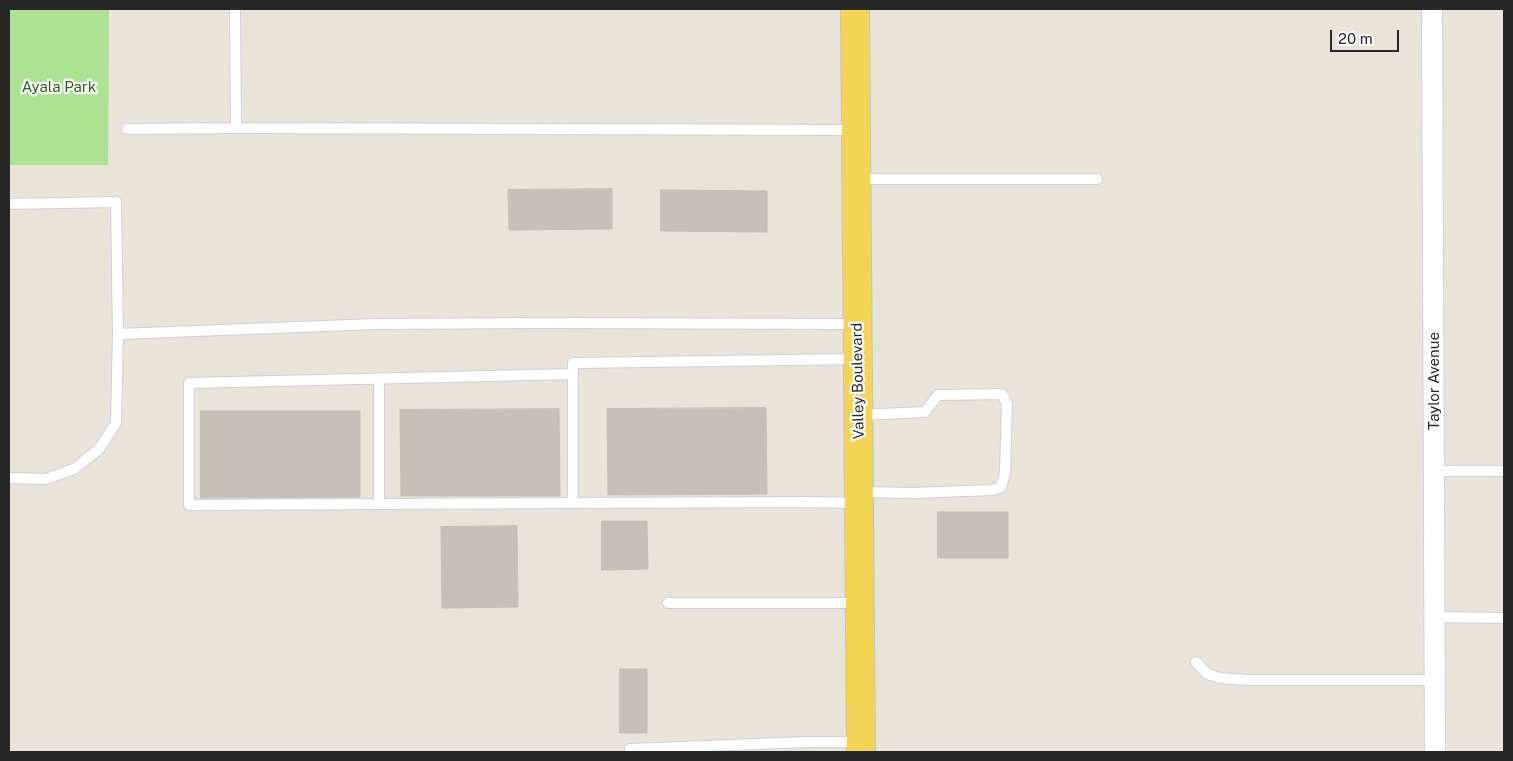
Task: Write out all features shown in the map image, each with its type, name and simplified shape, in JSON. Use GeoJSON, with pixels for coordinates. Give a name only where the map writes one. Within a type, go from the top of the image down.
{"type":"FeatureCollection","features":[{"type":"Feature","properties":{"kind":"main road","name":"Valley Boulevard"},"geometry":{"type":"LineString","coordinates":[[855,9],[861,747]]}},
{"type":"Feature","properties":{"kind":"street","name":"Taylor Avenue"},"geometry":{"type":"LineString","coordinates":[[1432,9],[1435,752]]}},
{"type":"Feature","properties":{"kind":"lane"},"geometry":{"type":"LineString","coordinates":[[235,9],[236,128]]}},
{"type":"Feature","properties":{"kind":"lane"},"geometry":{"type":"LineString","coordinates":[[127,129],[856,130]]}},
{"type":"Feature","properties":{"kind":"lane"},"geometry":{"type":"LineString","coordinates":[[856,179],[1097,179]]}},
{"type":"Feature","properties":{"kind":"lane"},"geometry":{"type":"LineString","coordinates":[[9,204],[116,202],[118,334],[116,423],[99,448],[74,469],[46,478],[9,478]]}},
{"type":"Feature","properties":{"kind":"lane"},"geometry":{"type":"LineString","coordinates":[[118,334],[405,324],[857,324]]}},
{"type":"Feature","properties":{"kind":"lane"},"geometry":{"type":"LineString","coordinates":[[573,504],[572,363],[858,359]]}},
{"type":"Feature","properties":{"kind":"lane"},"geometry":{"type":"LineString","coordinates":[[572,374],[189,384],[189,505],[806,502],[913,493],[992,490],[1001,487],[1005,474],[1007,404],[1002,394],[938,395],[925,412],[858,415]]}},
{"type":"Feature","properties":{"kind":"lane"},"geometry":{"type":"LineString","coordinates":[[379,379],[379,504]]}},
{"type":"Feature","properties":{"kind":"lane"},"geometry":{"type":"LineString","coordinates":[[1434,471],[1504,471]]}},
{"type":"Feature","properties":{"kind":"lane"},"geometry":{"type":"LineString","coordinates":[[668,603],[859,603]]}},
{"type":"Feature","properties":{"kind":"lane"},"geometry":{"type":"LineString","coordinates":[[1435,617],[1504,618]]}},
{"type":"Feature","properties":{"kind":"lane"},"geometry":{"type":"LineString","coordinates":[[1196,662],[1207,674],[1220,678],[1246,680],[1435,680]]}},
{"type":"Feature","properties":{"kind":"lane"},"geometry":{"type":"LineString","coordinates":[[630,749],[806,742],[861,747]]}},
{"type":"Feature","properties":{"kind":"green space","name":"Ayala Park"},"geometry":{"type":"Polygon","coordinates":[[[9,9],[109,9],[108,165],[9,165],[9,9]]]}},
{"type":"Feature","properties":{"kind":"building"},"geometry":{"type":"Polygon","coordinates":[[[612,189],[612,229],[509,230],[508,190],[612,189]]]}},
{"type":"Feature","properties":{"kind":"building"},"geometry":{"type":"Polygon","coordinates":[[[661,190],[767,191],[767,232],[661,231],[661,190]]]}},
{"type":"Feature","properties":{"kind":"building"},"geometry":{"type":"Polygon","coordinates":[[[766,408],[767,494],[608,495],[607,409],[766,408]]]}},
{"type":"Feature","properties":{"kind":"building"},"geometry":{"type":"Polygon","coordinates":[[[559,409],[560,496],[401,496],[400,410],[559,409]]]}},
{"type":"Feature","properties":{"kind":"building"},"geometry":{"type":"Polygon","coordinates":[[[201,411],[360,411],[360,497],[201,498],[201,411]]]}},
{"type":"Feature","properties":{"kind":"building"},"geometry":{"type":"Polygon","coordinates":[[[938,512],[1008,512],[1008,558],[938,558],[938,512]]]}},
{"type":"Feature","properties":{"kind":"building"},"geometry":{"type":"Polygon","coordinates":[[[602,521],[647,521],[648,569],[602,570],[602,521]]]}},
{"type":"Feature","properties":{"kind":"building"},"geometry":{"type":"Polygon","coordinates":[[[517,526],[518,607],[442,608],[441,527],[517,526]]]}},
{"type":"Feature","properties":{"kind":"building"},"geometry":{"type":"Polygon","coordinates":[[[620,669],[647,669],[647,733],[620,733],[620,669]]]}}]}
